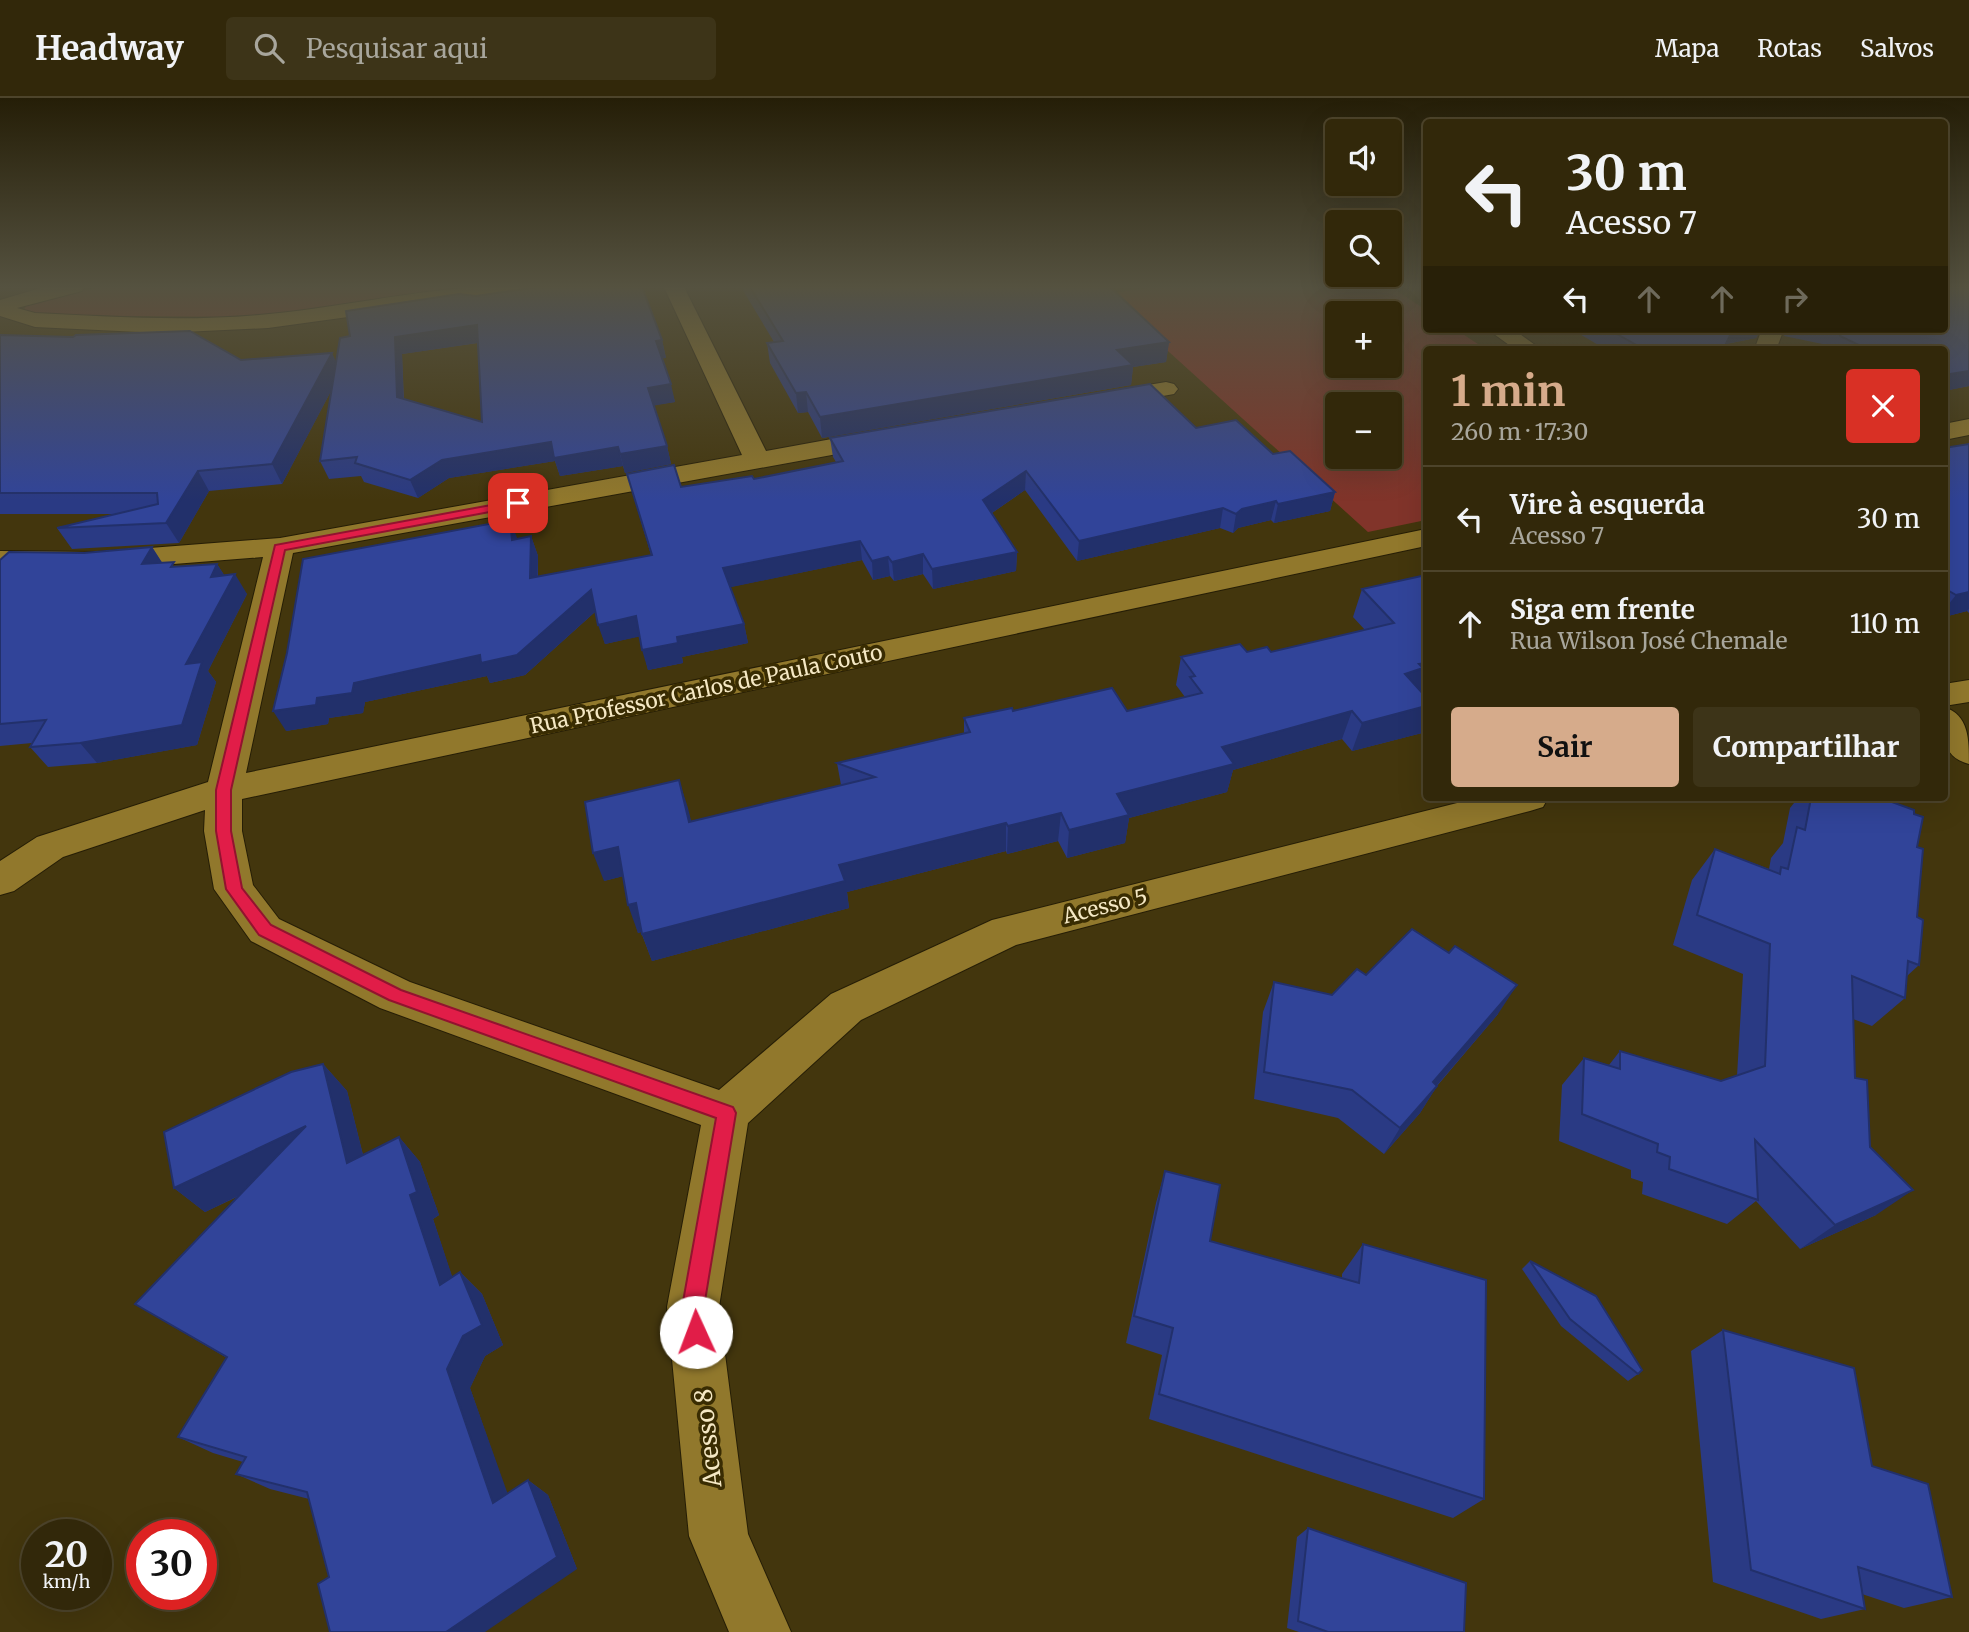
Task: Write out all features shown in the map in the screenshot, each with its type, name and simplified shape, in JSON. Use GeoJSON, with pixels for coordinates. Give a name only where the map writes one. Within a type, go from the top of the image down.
{"type":"FeatureCollection","features":[{"type":"Feature","properties":{"kind":"street"},"geometry":{"type":"LineString","coordinates":[[709,359],[757,459]]}},
{"type":"Feature","properties":{"kind":"street"},"geometry":{"type":"LineString","coordinates":[[1084,403],[1166,389]]}},
{"type":"Feature","properties":{"kind":"street"},"geometry":{"type":"LineString","coordinates":[[1948,431],[1969,427]]}},
{"type":"Feature","properties":{"kind":"street"},"geometry":{"type":"LineString","coordinates":[[0,560],[98,561],[280,547],[907,433]]}},
{"type":"Feature","properties":{"kind":"street","name":"Rua Professor Carlos de Paula Couto"},"geometry":{"type":"LineString","coordinates":[[0,880],[50,847],[224,790],[1423,539]]}},
{"type":"Feature","properties":{"kind":"street"},"geometry":{"type":"LineString","coordinates":[[280,547],[224,790],[223,831],[234,889],[265,930],[395,995],[726,1113]]}},
{"type":"Feature","properties":{"kind":"street"},"geometry":{"type":"LineString","coordinates":[[1948,694],[1969,691]]}},
{"type":"Feature","properties":{"kind":"street"},"geometry":{"type":"LineString","coordinates":[[1948,723],[1969,752]]}},
{"type":"Feature","properties":{"kind":"street","name":"Acesso 5"},"geometry":{"type":"LineString","coordinates":[[726,1113],[846,1007],[1006,930],[1518,801]]}},
{"type":"Feature","properties":{"kind":"street","name":"Acesso 8"},"geometry":{"type":"LineString","coordinates":[[726,1113],[693,1307],[719,1536],[760,1632]]}},
{"type":"Feature","properties":{"kind":"shaded area"},"geometry":{"type":"Polygon","coordinates":[[[1176,359],[1325,359],[1325,378],[1402,378],[1402,359],[1423,359],[1423,521],[1368,532],[1176,359]]]}},
{"type":"Feature","properties":{"kind":"building"},"geometry":{"type":"Polygon","coordinates":[[[0,359],[329,359],[272,464],[198,471],[166,523],[57,528],[158,504],[157,493],[0,493],[0,359]]]}},
{"type":"Feature","properties":{"kind":"building"},"geometry":{"type":"Polygon","coordinates":[[[337,359],[396,359],[397,397],[482,422],[479,359],[662,359],[671,384],[648,388],[667,446],[620,454],[618,447],[554,458],[551,442],[442,460],[410,480],[355,463],[357,457],[320,461],[337,359]]]}},
{"type":"Feature","properties":{"kind":"building"},"geometry":{"type":"Polygon","coordinates":[[[776,359],[1126,359],[1133,365],[820,417],[806,392],[796,393],[776,359]]]}},
{"type":"Feature","properties":{"kind":"building"},"geometry":{"type":"Polygon","coordinates":[[[1948,359],[1969,359],[1969,371],[1948,374],[1948,359]]]}},
{"type":"Feature","properties":{"kind":"building"},"geometry":{"type":"Polygon","coordinates":[[[1150,384],[1196,428],[1236,420],[1273,454],[1290,451],[1335,492],[1278,504],[1276,501],[1242,509],[1236,514],[1223,508],[1079,541],[1026,471],[983,500],[1017,552],[932,569],[923,554],[892,562],[888,557],[872,561],[860,541],[723,568],[744,624],[677,637],[678,643],[642,650],[636,616],[598,625],[591,590],[517,655],[481,663],[480,655],[354,683],[352,693],[317,698],[316,705],[273,711],[287,653],[303,559],[510,520],[512,540],[531,536],[530,578],[652,555],[627,474],[674,465],[681,487],[752,476],[754,479],[843,461],[830,438],[1150,384]]]}},
{"type":"Feature","properties":{"kind":"building"},"geometry":{"type":"Polygon","coordinates":[[[1969,444],[1969,592],[1956,595],[1948,590],[1948,447],[1969,444]]]}},
{"type":"Feature","properties":{"kind":"building"},"geometry":{"type":"Polygon","coordinates":[[[152,547],[142,564],[174,562],[171,567],[217,564],[211,577],[235,574],[186,664],[202,662],[182,725],[80,743],[30,747],[46,720],[0,724],[0,560],[9,552],[84,553],[152,547]]]}},
{"type":"Feature","properties":{"kind":"building"},"geometry":{"type":"Polygon","coordinates":[[[1423,576],[1423,663],[1419,664],[1423,668],[1405,674],[1423,694],[1423,707],[1362,723],[1352,711],[1222,747],[1234,764],[1117,794],[1129,815],[1069,830],[1061,813],[1008,826],[1006,823],[839,865],[845,881],[642,934],[636,903],[628,905],[618,847],[593,853],[585,802],[679,780],[689,822],[875,777],[837,763],[970,732],[964,718],[1012,708],[1013,711],[1112,688],[1127,711],[1202,693],[1190,677],[1195,676],[1181,657],[1240,644],[1247,652],[1267,647],[1271,652],[1394,623],[1362,589],[1423,576]]]}},
{"type":"Feature","properties":{"kind":"building"},"geometry":{"type":"Polygon","coordinates":[[[1810,801],[1889,801],[1914,810],[1914,814],[1923,817],[1917,847],[1923,849],[1917,917],[1923,920],[1919,965],[1908,961],[1905,998],[1852,976],[1855,1078],[1867,1080],[1870,1147],[1913,1190],[1835,1225],[1755,1140],[1758,1200],[1669,1169],[1670,1157],[1657,1152],[1658,1144],[1582,1114],[1584,1058],[1620,1069],[1620,1051],[1721,1081],[1765,1066],[1770,944],[1697,915],[1715,849],[1780,874],[1781,867],[1788,869],[1797,827],[1805,830],[1810,801]]]}},
{"type":"Feature","properties":{"kind":"building"},"geometry":{"type":"Polygon","coordinates":[[[1412,929],[1449,953],[1455,946],[1517,985],[1433,1082],[1437,1086],[1400,1128],[1352,1090],[1264,1072],[1274,982],[1332,995],[1357,969],[1366,975],[1412,929]]]}},
{"type":"Feature","properties":{"kind":"building"},"geometry":{"type":"Polygon","coordinates":[[[323,1064],[347,1163],[399,1137],[417,1192],[410,1195],[440,1285],[460,1272],[482,1325],[463,1336],[447,1369],[493,1503],[528,1480],[557,1557],[446,1632],[330,1632],[318,1584],[329,1577],[307,1492],[236,1474],[246,1457],[178,1437],[227,1357],[135,1304],[306,1126],[174,1188],[164,1132],[291,1072],[323,1064]]]}},
{"type":"Feature","properties":{"kind":"building"},"geometry":{"type":"Polygon","coordinates":[[[1165,1171],[1220,1185],[1210,1241],[1359,1283],[1363,1244],[1486,1280],[1484,1499],[1159,1394],[1173,1328],[1134,1316],[1165,1171]]]}},
{"type":"Feature","properties":{"kind":"building"},"geometry":{"type":"Polygon","coordinates":[[[1530,1261],[1596,1296],[1642,1370],[1638,1374],[1570,1319],[1530,1261]]]}},
{"type":"Feature","properties":{"kind":"building"},"geometry":{"type":"Polygon","coordinates":[[[1723,1330],[1854,1368],[1872,1466],[1928,1484],[1952,1597],[1858,1567],[1865,1609],[1751,1570],[1723,1330]]]}},
{"type":"Feature","properties":{"kind":"building"},"geometry":{"type":"Polygon","coordinates":[[[1308,1528],[1466,1583],[1464,1632],[1328,1632],[1298,1621],[1308,1528]]]}},
{"type":"Feature","properties":{"kind":"route"},"geometry":{"type":"LineString","coordinates":[[518,503],[280,547],[224,790],[223,831],[234,889],[265,930],[395,995],[726,1113],[693,1307],[696,1332]]}}]}
